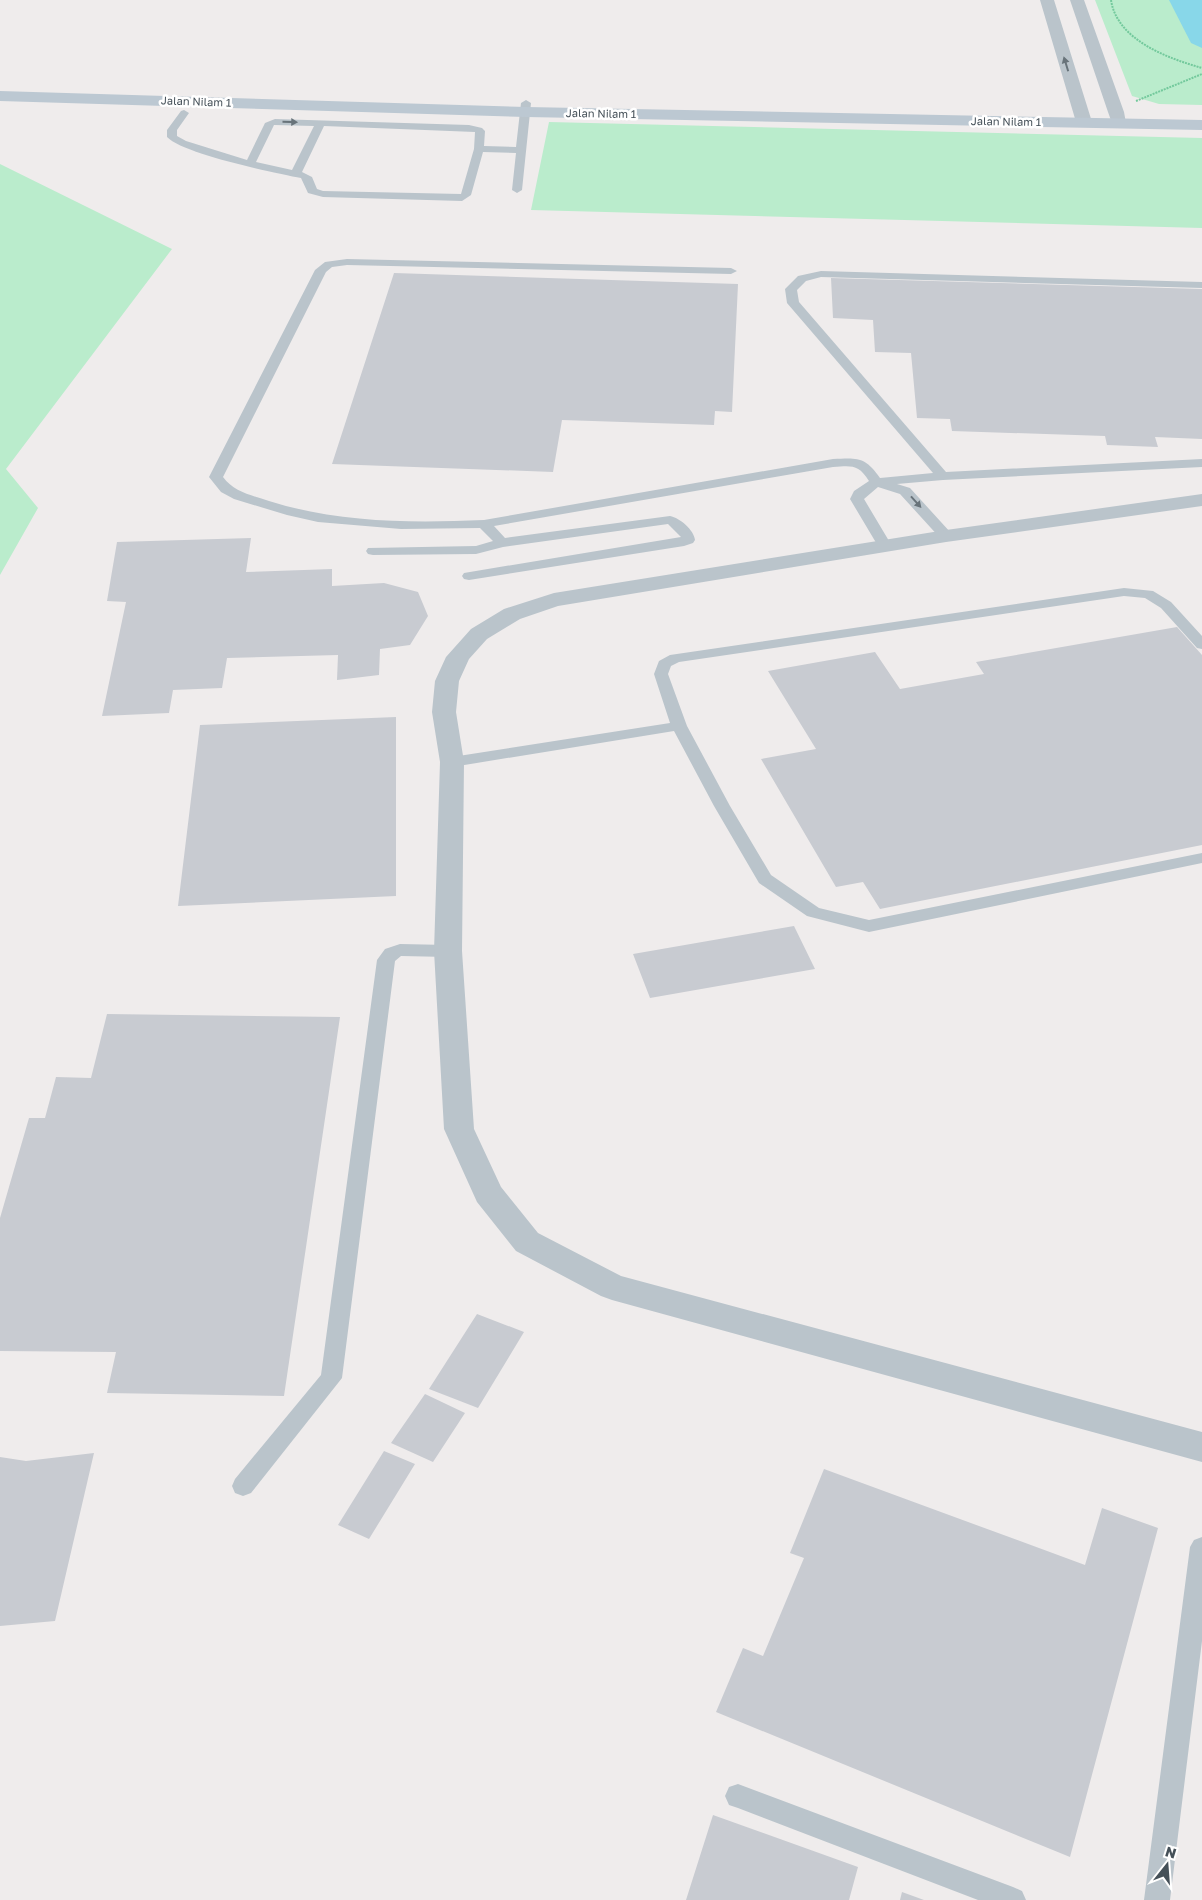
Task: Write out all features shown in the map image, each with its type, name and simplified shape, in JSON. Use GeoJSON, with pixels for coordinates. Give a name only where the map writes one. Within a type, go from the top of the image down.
{"type":"FeatureCollection","features":[{"type":"Feature","properties":{"kind":"main road","name":"Jalan Nilam 1"},"geometry":{"type":"LineString","coordinates":[[1,89],[526,108],[1082,116],[1115,112],[1202,114]]}},
{"type":"Feature","properties":{"kind":"main road","name":"Jalan Nilam 1"},"geometry":{"type":"LineString","coordinates":[[1115,112],[1202,125]]}},
{"type":"Feature","properties":{"kind":"street"},"geometry":{"type":"LineString","coordinates":[[1047,0],[1082,116]]}},
{"type":"Feature","properties":{"kind":"street"},"geometry":{"type":"LineString","coordinates":[[1077,0],[1115,112]]}},
{"type":"Feature","properties":{"kind":"street"},"geometry":{"type":"LineString","coordinates":[[1202,500],[946,536],[554,600],[512,614],[480,634],[458,657],[447,681],[444,712],[452,762],[448,951],[459,1128],[488,1194],[527,1242],[612,1287],[1202,1447]]}},
{"type":"Feature","properties":{"kind":"lane"},"geometry":{"type":"LineString","coordinates":[[517,190],[526,108]]}},
{"type":"Feature","properties":{"kind":"lane"},"geometry":{"type":"LineString","coordinates":[[184,113],[172,130],[172,137],[250,164],[296,173],[308,179],[312,191],[323,194],[458,198],[466,195],[482,133],[469,128],[270,123],[250,164]]}},
{"type":"Feature","properties":{"kind":"lane"},"geometry":{"type":"LineString","coordinates":[[296,173],[321,123]]}},
{"type":"Feature","properties":{"kind":"lane"},"geometry":{"type":"LineString","coordinates":[[479,149],[521,150]]}},
{"type":"Feature","properties":{"kind":"lane"},"geometry":{"type":"LineString","coordinates":[[731,271],[347,262],[329,264],[321,270],[216,477],[226,489],[248,498],[286,511],[332,521],[396,525],[484,524],[833,463],[853,462],[866,466],[876,482],[906,491],[946,536]]}},
{"type":"Feature","properties":{"kind":"lane"},"geometry":{"type":"LineString","coordinates":[[943,476],[793,304],[791,289],[802,278],[821,274],[1202,285]]}},
{"type":"Feature","properties":{"kind":"lane"},"geometry":{"type":"LineString","coordinates":[[885,546],[857,499],[859,494],[876,482],[943,476],[1202,463]]}},
{"type":"Feature","properties":{"kind":"lane"},"geometry":{"type":"LineString","coordinates":[[373,550],[476,550],[502,544],[663,520],[675,523],[688,536],[688,540],[684,542],[470,576]]}},
{"type":"Feature","properties":{"kind":"lane"},"geometry":{"type":"LineString","coordinates":[[484,524],[502,544]]}},
{"type":"Feature","properties":{"kind":"lane"},"geometry":{"type":"LineString","coordinates":[[1202,645],[1166,605],[1148,594],[1124,592],[675,658],[664,664],[661,674],[679,726],[722,806],[765,879],[814,912],[869,926],[1202,858]]}},
{"type":"Feature","properties":{"kind":"lane"},"geometry":{"type":"LineString","coordinates":[[452,762],[679,726]]}},
{"type":"Feature","properties":{"kind":"lane"},"geometry":{"type":"LineString","coordinates":[[243,1486],[330,1378],[386,960],[391,953],[400,950],[448,951]]}},
{"type":"Feature","properties":{"kind":"lane"},"geometry":{"type":"LineString","coordinates":[[1157,1900],[1202,1547]]}},
{"type":"Feature","properties":{"kind":"lane"},"geometry":{"type":"LineString","coordinates":[[738,1796],[1013,1900]]}},
{"type":"Feature","properties":{"kind":"path"},"geometry":{"type":"LineString","coordinates":[[1111,0],[1115,17],[1146,46],[1171,59],[1202,68]]}},
{"type":"Feature","properties":{"kind":"path"},"geometry":{"type":"LineString","coordinates":[[1115,112],[1202,74]]}},
{"type":"Feature","properties":{"kind":"green space"},"geometry":{"type":"Polygon","coordinates":[[[1095,0],[1202,0],[1202,105],[1159,104],[1132,96],[1095,0]]]}},
{"type":"Feature","properties":{"kind":"green space"},"geometry":{"type":"Polygon","coordinates":[[[549,122],[1202,138],[1202,228],[531,210],[549,122]]]}},
{"type":"Feature","properties":{"kind":"green space"},"geometry":{"type":"Polygon","coordinates":[[[0,164],[172,249],[6,469],[38,508],[0,575],[0,164]]]}},
{"type":"Feature","properties":{"kind":"water"},"geometry":{"type":"Polygon","coordinates":[[[1169,0],[1202,0],[1202,48],[1191,43],[1169,0]]]}},
{"type":"Feature","properties":{"kind":"building"},"geometry":{"type":"Polygon","coordinates":[[[394,273],[738,284],[732,412],[715,411],[714,425],[562,420],[553,472],[332,464],[394,273]]]}},
{"type":"Feature","properties":{"kind":"building"},"geometry":{"type":"Polygon","coordinates":[[[831,278],[1202,289],[1202,439],[1155,437],[1158,447],[1107,445],[1105,436],[952,431],[950,419],[917,418],[911,353],[875,352],[873,320],[833,318],[831,278]]]}},
{"type":"Feature","properties":{"kind":"building"},"geometry":{"type":"Polygon","coordinates":[[[251,538],[246,572],[332,569],[332,586],[384,583],[418,592],[428,616],[410,645],[380,649],[379,675],[337,680],[338,655],[227,658],[222,688],[173,690],[169,713],[102,716],[126,602],[107,601],[117,542],[251,538]]]}},
{"type":"Feature","properties":{"kind":"building"},"geometry":{"type":"Polygon","coordinates":[[[1177,627],[1202,655],[1202,845],[880,909],[863,882],[836,887],[761,759],[816,749],[768,671],[875,652],[900,689],[984,674],[976,662],[1177,627]]]}},
{"type":"Feature","properties":{"kind":"building"},"geometry":{"type":"Polygon","coordinates":[[[396,717],[396,896],[178,906],[200,725],[396,717]]]}},
{"type":"Feature","properties":{"kind":"building"},"geometry":{"type":"Polygon","coordinates":[[[794,926],[815,969],[650,998],[633,954],[794,926]]]}},
{"type":"Feature","properties":{"kind":"building"},"geometry":{"type":"Polygon","coordinates":[[[107,1014],[340,1017],[284,1396],[107,1393],[116,1352],[0,1351],[0,1218],[29,1118],[45,1118],[56,1077],[91,1078],[107,1014]]]}},
{"type":"Feature","properties":{"kind":"building"},"geometry":{"type":"Polygon","coordinates":[[[477,1314],[524,1332],[478,1408],[429,1389],[477,1314]]]}},
{"type":"Feature","properties":{"kind":"building"},"geometry":{"type":"Polygon","coordinates":[[[425,1394],[465,1413],[433,1462],[391,1443],[425,1394]]]}},
{"type":"Feature","properties":{"kind":"building"},"geometry":{"type":"Polygon","coordinates":[[[384,1451],[415,1464],[369,1539],[338,1525],[384,1451]]]}},
{"type":"Feature","properties":{"kind":"building"},"geometry":{"type":"Polygon","coordinates":[[[94,1453],[55,1621],[0,1626],[0,1457],[26,1461],[94,1453]]]}},
{"type":"Feature","properties":{"kind":"building"},"geometry":{"type":"Polygon","coordinates":[[[824,1469],[1085,1565],[1102,1508],[1158,1528],[1070,1857],[716,1712],[743,1648],[763,1656],[804,1558],[790,1553],[824,1469]]]}},
{"type":"Feature","properties":{"kind":"building"},"geometry":{"type":"Polygon","coordinates":[[[713,1815],[858,1867],[849,1900],[686,1900],[713,1815]]]}},
{"type":"Feature","properties":{"kind":"building"},"geometry":{"type":"Polygon","coordinates":[[[902,1892],[924,1900],[900,1900],[902,1892]]]}}]}
